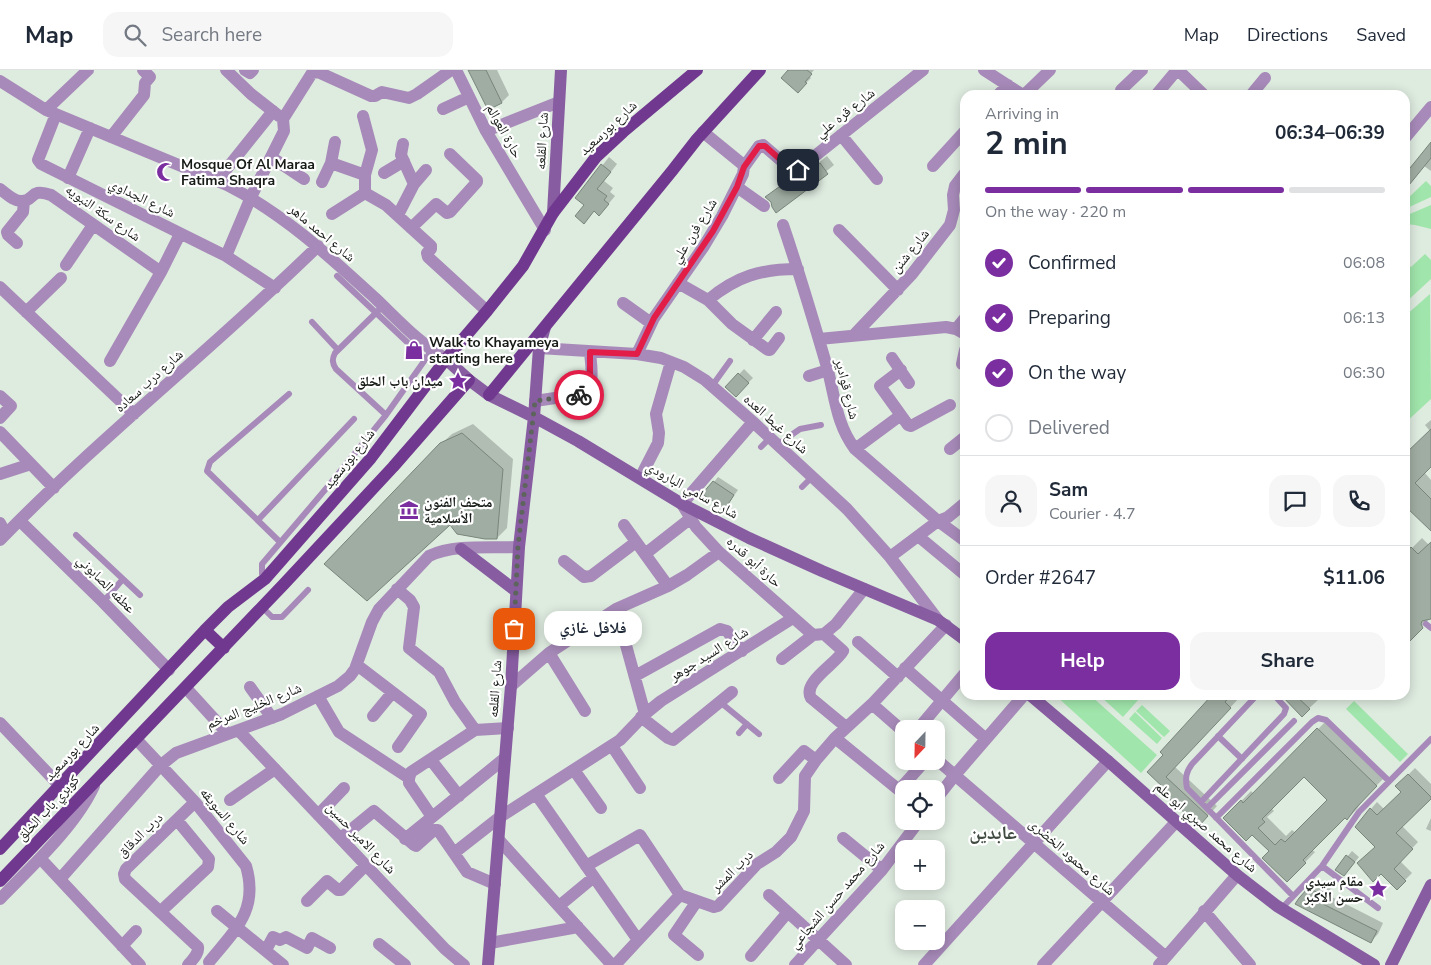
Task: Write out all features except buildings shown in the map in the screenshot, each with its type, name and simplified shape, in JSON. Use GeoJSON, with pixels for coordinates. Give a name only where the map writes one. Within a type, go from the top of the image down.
{"type":"FeatureCollection","features":[{"type":"Feature","properties":{"kind":"main road","name":"شارع القلعه"},"geometry":{"type":"LineString","coordinates":[[553,213],[561,70]]}},
{"type":"Feature","properties":{"kind":"main road","name":"شارع بورسعيد"},"geometry":{"type":"LineString","coordinates":[[0,849],[170,670],[205,630],[228,607],[265,578],[371,458],[446,359],[523,266],[553,213],[596,157],[697,70]]}},
{"type":"Feature","properties":{"kind":"main road"},"geometry":{"type":"LineString","coordinates":[[488,395],[703,132],[760,70]]}},
{"type":"Feature","properties":{"kind":"main road","name":"شارع القلعه"},"geometry":{"type":"LineString","coordinates":[[488,965],[508,728],[518,546],[534,417],[539,348],[545,327]]}},
{"type":"Feature","properties":{"kind":"main road","name":"شارع سامي البارودي"},"geometry":{"type":"LineString","coordinates":[[446,359],[488,395],[534,417],[682,504],[749,538],[942,622]]}},
{"type":"Feature","properties":{"kind":"main road"},"geometry":{"type":"LineString","coordinates":[[98,778],[224,648],[393,467],[469,380]]}},
{"type":"Feature","properties":{"kind":"main road"},"geometry":{"type":"LineString","coordinates":[[461,549],[516,590]]}},
{"type":"Feature","properties":{"kind":"main road"},"geometry":{"type":"LineString","coordinates":[[942,622],[960,636]]}},
{"type":"Feature","properties":{"kind":"main road"},"geometry":{"type":"LineString","coordinates":[[205,630],[224,648]]}},
{"type":"Feature","properties":{"kind":"main road","name":"شارع محمد صبري ابو علم"},"geometry":{"type":"LineString","coordinates":[[1036,700],[1237,875],[1281,909],[1374,965]]}},
{"type":"Feature","properties":{"kind":"main road","name":"كوبري باب الخلق"},"geometry":{"type":"LineString","coordinates":[[0,881],[98,778]]}},
{"type":"Feature","properties":{"kind":"main road"},"geometry":{"type":"LineString","coordinates":[[1391,965],[1431,885]]}},
{"type":"Feature","properties":{"kind":"street"},"geometry":{"type":"LineString","coordinates":[[51,112],[88,70]]}},
{"type":"Feature","properties":{"kind":"street"},"geometry":{"type":"LineString","coordinates":[[111,136],[144,95],[144,86],[150,77],[143,70]]}},
{"type":"Feature","properties":{"kind":"street"},"geometry":{"type":"LineString","coordinates":[[245,70],[250,73],[253,70]]}},
{"type":"Feature","properties":{"kind":"street"},"geometry":{"type":"LineString","coordinates":[[217,181],[316,71],[370,96],[375,96],[382,92],[409,98],[450,70]]}},
{"type":"Feature","properties":{"kind":"street","name":"حارة العوالم"},"geometry":{"type":"LineString","coordinates":[[456,70],[486,131],[545,230]]}},
{"type":"Feature","properties":{"kind":"street","name":"شارع قره علي"},"geometry":{"type":"LineString","coordinates":[[744,167],[759,146],[763,145],[792,170],[796,171],[923,70]]}},
{"type":"Feature","properties":{"kind":"street"},"geometry":{"type":"LineString","coordinates":[[984,70],[1016,90]]}},
{"type":"Feature","properties":{"kind":"street"},"geometry":{"type":"LineString","coordinates":[[1028,90],[1050,70]]}},
{"type":"Feature","properties":{"kind":"street"},"geometry":{"type":"LineString","coordinates":[[1121,90],[1142,70]]}},
{"type":"Feature","properties":{"kind":"street"},"geometry":{"type":"LineString","coordinates":[[1160,90],[1178,70],[1199,90]]}},
{"type":"Feature","properties":{"kind":"street"},"geometry":{"type":"LineString","coordinates":[[226,256],[251,197],[284,131],[278,115],[251,94],[232,72]]}},
{"type":"Feature","properties":{"kind":"street"},"geometry":{"type":"LineString","coordinates":[[1255,90],[1265,78]]}},
{"type":"Feature","properties":{"kind":"street","name":"شارع احمد ماهر"},"geometry":{"type":"LineString","coordinates":[[0,81],[51,112],[251,197],[318,246],[379,309],[428,355],[446,359]]}},
{"type":"Feature","properties":{"kind":"street"},"geometry":{"type":"LineString","coordinates":[[1003,90],[1008,85]]}},
{"type":"Feature","properties":{"kind":"street"},"geometry":{"type":"LineString","coordinates":[[443,109],[469,97]]}},
{"type":"Feature","properties":{"kind":"street"},"geometry":{"type":"LineString","coordinates":[[486,131],[559,102]]}},
{"type":"Feature","properties":{"kind":"street"},"geometry":{"type":"LineString","coordinates":[[1410,132],[1431,107]]}},
{"type":"Feature","properties":{"kind":"street","name":"شارع الجداوي"},"geometry":{"type":"LineString","coordinates":[[51,112],[38,162],[226,256],[275,288]]}},
{"type":"Feature","properties":{"kind":"street"},"geometry":{"type":"LineString","coordinates":[[362,116],[372,150],[365,175],[365,193]]}},
{"type":"Feature","properties":{"kind":"street"},"geometry":{"type":"LineString","coordinates":[[68,178],[90,128]]}},
{"type":"Feature","properties":{"kind":"street"},"geometry":{"type":"LineString","coordinates":[[703,132],[736,158],[744,167]]}},
{"type":"Feature","properties":{"kind":"street"},"geometry":{"type":"LineString","coordinates":[[841,135],[877,178]]}},
{"type":"Feature","properties":{"kind":"street"},"geometry":{"type":"LineString","coordinates":[[933,166],[960,136]]}},
{"type":"Feature","properties":{"kind":"street"},"geometry":{"type":"LineString","coordinates":[[322,182],[331,163],[335,142]]}},
{"type":"Feature","properties":{"kind":"street"},"geometry":{"type":"LineString","coordinates":[[404,144],[401,153],[414,184]]}},
{"type":"Feature","properties":{"kind":"street"},"geometry":{"type":"LineString","coordinates":[[411,228],[434,205],[438,205],[450,212],[478,180],[450,154]]}},
{"type":"Feature","properties":{"kind":"street"},"geometry":{"type":"LineString","coordinates":[[271,157],[304,179]]}},
{"type":"Feature","properties":{"kind":"street"},"geometry":{"type":"LineString","coordinates":[[384,174],[404,161]]}},
{"type":"Feature","properties":{"kind":"street"},"geometry":{"type":"LineString","coordinates":[[331,163],[365,175]]}},
{"type":"Feature","properties":{"kind":"street","name":"شارع فرن علي"},"geometry":{"type":"LineString","coordinates":[[637,354],[651,323],[713,231],[737,187],[744,167]]}},
{"type":"Feature","properties":{"kind":"street"},"geometry":{"type":"LineString","coordinates":[[398,215],[414,184],[426,170]]}},
{"type":"Feature","properties":{"kind":"street","name":"شارع شنن"},"geometry":{"type":"LineString","coordinates":[[854,335],[898,290],[928,255],[950,224],[954,210],[953,195],[955,186],[960,180]]}},
{"type":"Feature","properties":{"kind":"street"},"geometry":{"type":"LineString","coordinates":[[737,187],[764,206]]}},
{"type":"Feature","properties":{"kind":"street"},"geometry":{"type":"LineString","coordinates":[[0,189],[14,199],[24,201],[23,212],[7,232],[17,243]]}},
{"type":"Feature","properties":{"kind":"street","name":"شارع سكة النبويه"},"geometry":{"type":"LineString","coordinates":[[24,201],[28,200],[35,193],[41,192],[51,196],[161,272]]}},
{"type":"Feature","properties":{"kind":"street"},"geometry":{"type":"LineString","coordinates":[[332,214],[365,193]]}},
{"type":"Feature","properties":{"kind":"street"},"geometry":{"type":"LineString","coordinates":[[365,193],[386,205],[398,215],[430,246],[431,250],[427,253],[428,257],[487,311]]}},
{"type":"Feature","properties":{"kind":"street"},"geometry":{"type":"LineString","coordinates":[[954,210],[960,216]]}},
{"type":"Feature","properties":{"kind":"street"},"geometry":{"type":"LineString","coordinates":[[66,266],[93,225]]}},
{"type":"Feature","properties":{"kind":"street","name":"شارع قوادير"},"geometry":{"type":"LineString","coordinates":[[783,225],[828,370],[836,411],[842,429],[856,449],[938,521],[960,537]]}},
{"type":"Feature","properties":{"kind":"street"},"geometry":{"type":"LineString","coordinates":[[839,230],[898,290]]}},
{"type":"Feature","properties":{"kind":"street"},"geometry":{"type":"LineString","coordinates":[[110,361],[161,272],[180,234]]}},
{"type":"Feature","properties":{"kind":"street","name":"شارع درب سعاده"},"geometry":{"type":"LineString","coordinates":[[2,532],[20,521],[134,414],[275,288],[318,246]]}},
{"type":"Feature","properties":{"kind":"street"},"geometry":{"type":"LineString","coordinates":[[708,300],[722,288],[740,278],[758,272],[798,269]]}},
{"type":"Feature","properties":{"kind":"street"},"geometry":{"type":"LineString","coordinates":[[26,312],[61,278]]}},
{"type":"Feature","properties":{"kind":"street"},"geometry":{"type":"LineString","coordinates":[[678,283],[708,300],[732,324],[769,350],[779,338]]}},
{"type":"Feature","properties":{"kind":"street"},"geometry":{"type":"LineString","coordinates":[[0,287],[134,414]]}},
{"type":"Feature","properties":{"kind":"street"},"geometry":{"type":"LineString","coordinates":[[623,303],[651,323]]}},
{"type":"Feature","properties":{"kind":"street"},"geometry":{"type":"LineString","coordinates":[[753,340],[776,312]]}},
{"type":"Feature","properties":{"kind":"street"},"geometry":{"type":"LineString","coordinates":[[819,339],[936,328],[960,332]]}},
{"type":"Feature","properties":{"kind":"street","name":"شارع غيط العده"},"geometry":{"type":"LineString","coordinates":[[539,348],[637,354],[661,358],[684,368],[712,386],[753,422],[770,443],[812,477],[847,509],[890,557],[942,622]]}},
{"type":"Feature","properties":{"kind":"street"},"geometry":{"type":"LineString","coordinates":[[535,401],[582,394],[588,390],[591,380],[590,352]]}},
{"type":"Feature","properties":{"kind":"street"},"geometry":{"type":"LineString","coordinates":[[892,358],[909,383]]}},
{"type":"Feature","properties":{"kind":"street"},"geometry":{"type":"LineString","coordinates":[[640,478],[658,443],[656,414],[671,362]]}},
{"type":"Feature","properties":{"kind":"street"},"geometry":{"type":"LineString","coordinates":[[809,376],[828,370]]}},
{"type":"Feature","properties":{"kind":"street"},"geometry":{"type":"LineString","coordinates":[[901,370],[880,386],[908,425],[911,426],[950,404]]}},
{"type":"Feature","properties":{"kind":"street"},"geometry":{"type":"LineString","coordinates":[[0,396],[11,406],[0,418]]}},
{"type":"Feature","properties":{"kind":"street"},"geometry":{"type":"LineString","coordinates":[[856,449],[901,415]]}},
{"type":"Feature","properties":{"kind":"street"},"geometry":{"type":"LineString","coordinates":[[682,504],[753,422]]}},
{"type":"Feature","properties":{"kind":"street"},"geometry":{"type":"LineString","coordinates":[[0,432],[54,488]]}},
{"type":"Feature","properties":{"kind":"street"},"geometry":{"type":"LineString","coordinates":[[950,449],[960,441]]}},
{"type":"Feature","properties":{"kind":"street"},"geometry":{"type":"LineString","coordinates":[[0,474],[31,464]]}},
{"type":"Feature","properties":{"kind":"street","name":"حارة أبو قدره"},"geometry":{"type":"LineString","coordinates":[[682,504],[696,527],[719,552],[794,618],[843,651],[809,690],[812,698],[846,726]]}},
{"type":"Feature","properties":{"kind":"street"},"geometry":{"type":"LineString","coordinates":[[890,557],[938,521],[948,517],[960,506]]}},
{"type":"Feature","properties":{"kind":"street"},"geometry":{"type":"LineString","coordinates":[[645,554],[691,518]]}},
{"type":"Feature","properties":{"kind":"street","name":"عطفه الصابوني"},"geometry":{"type":"LineString","coordinates":[[20,521],[170,670]]}},
{"type":"Feature","properties":{"kind":"street"},"geometry":{"type":"LineString","coordinates":[[624,525],[668,586]]}},
{"type":"Feature","properties":{"kind":"street"},"geometry":{"type":"LineString","coordinates":[[918,536],[960,571]]}},
{"type":"Feature","properties":{"kind":"street"},"geometry":{"type":"LineString","coordinates":[[564,561],[584,577],[591,576],[636,542]]}},
{"type":"Feature","properties":{"kind":"street","name":"شارع الخليج المرخم"},"geometry":{"type":"LineString","coordinates":[[60,879],[160,766],[176,752],[272,718],[338,686],[350,676],[357,665],[372,622],[379,609],[429,556],[438,552],[461,549],[518,546]]}},
{"type":"Feature","properties":{"kind":"street"},"geometry":{"type":"LineString","coordinates":[[511,686],[549,653],[616,609],[668,586],[719,552]]}},
{"type":"Feature","properties":{"kind":"street"},"geometry":{"type":"LineString","coordinates":[[397,589],[410,600],[414,607],[409,648],[439,672],[455,702],[476,730]]}},
{"type":"Feature","properties":{"kind":"street"},"geometry":{"type":"LineString","coordinates":[[782,659],[836,624],[864,589]]}},
{"type":"Feature","properties":{"kind":"street"},"geometry":{"type":"LineString","coordinates":[[616,609],[635,676],[643,716],[668,738],[673,740],[732,692]]}},
{"type":"Feature","properties":{"kind":"street","name":"شارع السيد جوهر"},"geometry":{"type":"LineString","coordinates":[[454,853],[500,817],[612,746],[661,701],[794,618]]}},
{"type":"Feature","properties":{"kind":"street","name":"درب المشر"},"geometry":{"type":"LineString","coordinates":[[680,894],[714,907],[718,906],[757,864],[786,843],[803,816],[805,776],[816,760],[846,726],[872,704],[902,673],[942,622]]}},
{"type":"Feature","properties":{"kind":"street"},"geometry":{"type":"LineString","coordinates":[[635,676],[720,629],[727,631],[742,650]]}},
{"type":"Feature","properties":{"kind":"street"},"geometry":{"type":"LineString","coordinates":[[858,642],[941,701],[986,739]]}},
{"type":"Feature","properties":{"kind":"street"},"geometry":{"type":"LineString","coordinates":[[549,653],[585,711]]}},
{"type":"Feature","properties":{"kind":"street"},"geometry":{"type":"LineString","coordinates":[[357,665],[421,714],[398,747]]}},
{"type":"Feature","properties":{"kind":"street"},"geometry":{"type":"LineString","coordinates":[[925,720],[960,680]]}},
{"type":"Feature","properties":{"kind":"street"},"geometry":{"type":"LineString","coordinates":[[250,686],[272,718]]}},
{"type":"Feature","properties":{"kind":"street","name":"شارع الامير حسين"},"geometry":{"type":"LineString","coordinates":[[186,688],[232,732],[275,769],[464,965]]}},
{"type":"Feature","properties":{"kind":"street"},"geometry":{"type":"LineString","coordinates":[[373,716],[392,693]]}},
{"type":"Feature","properties":{"kind":"street"},"geometry":{"type":"LineString","coordinates":[[318,696],[339,732],[409,778]]}},
{"type":"Feature","properties":{"kind":"street"},"geometry":{"type":"LineString","coordinates":[[945,787],[1020,700]]}},
{"type":"Feature","properties":{"kind":"street"},"geometry":{"type":"LineString","coordinates":[[872,704],[895,724]]}},
{"type":"Feature","properties":{"kind":"street"},"geometry":{"type":"LineString","coordinates":[[0,723],[60,786]]}},
{"type":"Feature","properties":{"kind":"street"},"geometry":{"type":"LineString","coordinates":[[432,817],[409,783],[411,772],[476,730],[508,728]]}},
{"type":"Feature","properties":{"kind":"street"},"geometry":{"type":"LineString","coordinates":[[835,738],[897,790],[917,770]]}},
{"type":"Feature","properties":{"kind":"street","name":"شارع السويقه"},"geometry":{"type":"LineString","coordinates":[[136,739],[195,802],[246,866],[249,875],[249,902],[243,920],[211,963]]}},
{"type":"Feature","properties":{"kind":"street"},"geometry":{"type":"LineString","coordinates":[[612,746],[640,788]]}},
{"type":"Feature","properties":{"kind":"street"},"geometry":{"type":"LineString","coordinates":[[779,778],[804,751],[816,760]]}},
{"type":"Feature","properties":{"kind":"street"},"geometry":{"type":"LineString","coordinates":[[405,839],[505,758]]}},
{"type":"Feature","properties":{"kind":"street"},"geometry":{"type":"LineString","coordinates":[[431,760],[459,796]]}},
{"type":"Feature","properties":{"kind":"street"},"geometry":{"type":"LineString","coordinates":[[924,965],[1108,761]]}},
{"type":"Feature","properties":{"kind":"street","name":"شارع محمود الخضرى"},"geometry":{"type":"LineString","coordinates":[[945,767],[1101,901],[1162,961]]}},
{"type":"Feature","properties":{"kind":"street"},"geometry":{"type":"LineString","coordinates":[[230,800],[275,769]]}},
{"type":"Feature","properties":{"kind":"street"},"geometry":{"type":"LineString","coordinates":[[574,770],[602,808]]}},
{"type":"Feature","properties":{"kind":"street"},"geometry":{"type":"LineString","coordinates":[[0,899],[40,858],[82,806],[98,778]]}},
{"type":"Feature","properties":{"kind":"street"},"geometry":{"type":"LineString","coordinates":[[318,815],[344,788]]}},
{"type":"Feature","properties":{"kind":"street"},"geometry":{"type":"LineString","coordinates":[[536,794],[638,940]]}},
{"type":"Feature","properties":{"kind":"street","name":"درب الدقاق"},"geometry":{"type":"LineString","coordinates":[[178,820],[209,859],[209,864],[160,912],[124,879],[124,874],[126,869],[195,802]]}},
{"type":"Feature","properties":{"kind":"street"},"geometry":{"type":"LineString","coordinates":[[341,838],[374,811],[410,844],[416,846],[434,830],[438,830],[467,872],[495,884]]}},
{"type":"Feature","properties":{"kind":"street"},"geometry":{"type":"LineString","coordinates":[[1043,965],[1176,822]]}},
{"type":"Feature","properties":{"kind":"street","name":"شارع محمد حسن الشجاعي"},"geometry":{"type":"LineString","coordinates":[[796,965],[882,870],[912,830]]}},
{"type":"Feature","properties":{"kind":"street"},"geometry":{"type":"LineString","coordinates":[[499,840],[611,964],[638,940],[680,894],[640,835],[586,866]]}},
{"type":"Feature","properties":{"kind":"street"},"geometry":{"type":"LineString","coordinates":[[842,838],[882,870]]}},
{"type":"Feature","properties":{"kind":"street"},"geometry":{"type":"LineString","coordinates":[[40,858],[140,965]]}},
{"type":"Feature","properties":{"kind":"street"},"geometry":{"type":"LineString","coordinates":[[307,902],[327,881],[338,890],[341,890],[366,865]]}},
{"type":"Feature","properties":{"kind":"street"},"geometry":{"type":"LineString","coordinates":[[1162,961],[1237,875]]}},
{"type":"Feature","properties":{"kind":"street"},"geometry":{"type":"LineString","coordinates":[[559,906],[594,877]]}},
{"type":"Feature","properties":{"kind":"street"},"geometry":{"type":"LineString","coordinates":[[769,895],[846,965]]}},
{"type":"Feature","properties":{"kind":"street"},"geometry":{"type":"LineString","coordinates":[[697,901],[674,935],[698,955]]}},
{"type":"Feature","properties":{"kind":"street"},"geometry":{"type":"LineString","coordinates":[[217,911],[283,965]]}},
{"type":"Feature","properties":{"kind":"street"},"geometry":{"type":"LineString","coordinates":[[1204,911],[1250,965]]}},
{"type":"Feature","properties":{"kind":"street"},"geometry":{"type":"LineString","coordinates":[[160,912],[193,941],[198,946],[198,951],[211,963]]}},
{"type":"Feature","properties":{"kind":"street"},"geometry":{"type":"LineString","coordinates":[[751,956],[788,912]]}},
{"type":"Feature","properties":{"kind":"street"},"geometry":{"type":"LineString","coordinates":[[490,943],[578,927]]}},
{"type":"Feature","properties":{"kind":"street"},"geometry":{"type":"LineString","coordinates":[[122,946],[136,931]]}},
{"type":"Feature","properties":{"kind":"street"},"geometry":{"type":"LineString","coordinates":[[266,950],[273,937],[280,940],[286,936],[307,948],[312,938],[330,948]]}},
{"type":"Feature","properties":{"kind":"street"},"geometry":{"type":"LineString","coordinates":[[379,944],[405,965]]}},
{"type":"Feature","properties":{"kind":"street"},"geometry":{"type":"LineString","coordinates":[[188,965],[198,951]]}},
{"type":"Feature","properties":{"kind":"lane"},"geometry":{"type":"LineString","coordinates":[[337,276],[379,309],[338,350],[333,358],[333,364],[336,369],[386,415]]}},
{"type":"Feature","properties":{"kind":"lane"},"geometry":{"type":"LineString","coordinates":[[312,322],[338,350]]}},
{"type":"Feature","properties":{"kind":"lane"},"geometry":{"type":"LineString","coordinates":[[265,578],[262,574],[262,564],[386,415],[428,355]]}},
{"type":"Feature","properties":{"kind":"lane"},"geometry":{"type":"LineString","coordinates":[[712,386],[730,361]]}},
{"type":"Feature","properties":{"kind":"lane"},"geometry":{"type":"LineString","coordinates":[[280,542],[209,473],[208,467],[210,462],[289,394]]}},
{"type":"Feature","properties":{"kind":"lane"},"geometry":{"type":"LineString","coordinates":[[258,520],[354,419]]}},
{"type":"Feature","properties":{"kind":"lane"},"geometry":{"type":"LineString","coordinates":[[770,443],[800,429],[821,425]]}},
{"type":"Feature","properties":{"kind":"lane"},"geometry":{"type":"LineString","coordinates":[[802,487],[812,477]]}},
{"type":"Feature","properties":{"kind":"lane"},"geometry":{"type":"LineString","coordinates":[[76,535],[140,595]]}},
{"type":"Feature","properties":{"kind":"lane"},"geometry":{"type":"LineString","coordinates":[[103,602],[124,579]]}},
{"type":"Feature","properties":{"kind":"lane"},"geometry":{"type":"LineString","coordinates":[[262,607],[276,618],[282,617],[308,590]]}},
{"type":"Feature","properties":{"kind":"lane"},"geometry":{"type":"LineString","coordinates":[[1252,700],[1192,764],[1186,775],[1187,788],[1293,896]]}},
{"type":"Feature","properties":{"kind":"lane"},"geometry":{"type":"LineString","coordinates":[[1201,802],[1284,714],[1286,708],[1279,700]]}},
{"type":"Feature","properties":{"kind":"lane"},"geometry":{"type":"LineString","coordinates":[[720,702],[759,734]]}},
{"type":"Feature","properties":{"kind":"lane"},"geometry":{"type":"LineString","coordinates":[[1216,818],[1318,718],[1326,720],[1389,781]]}},
{"type":"Feature","properties":{"kind":"lane"},"geometry":{"type":"LineString","coordinates":[[1207,808],[1294,720]]}},
{"type":"Feature","properties":{"kind":"lane"},"geometry":{"type":"LineString","coordinates":[[739,733],[747,724]]}},
{"type":"Feature","properties":{"kind":"lane"},"geometry":{"type":"LineString","coordinates":[[1218,736],[1242,759]]}},
{"type":"Feature","properties":{"kind":"lane"},"geometry":{"type":"LineString","coordinates":[[1281,909],[1322,866],[1350,822],[1431,739]]}},
{"type":"Feature","properties":{"kind":"lane"},"geometry":{"type":"LineString","coordinates":[[1322,866],[1378,908]]}},
{"type":"Feature","properties":{"kind":"green space"},"geometry":{"type":"Polygon","coordinates":[[[1426,181],[1431,186],[1431,197],[1410,207],[1410,196],[1426,181]]]}},
{"type":"Feature","properties":{"kind":"green space"},"geometry":{"type":"Polygon","coordinates":[[[1431,205],[1431,229],[1410,224],[1410,214],[1431,205]]]}},
{"type":"Feature","properties":{"kind":"green space"},"geometry":{"type":"Polygon","coordinates":[[[1425,254],[1431,260],[1431,279],[1410,298],[1410,266],[1425,254]]]}},
{"type":"Feature","properties":{"kind":"green space"},"geometry":{"type":"Polygon","coordinates":[[[1430,294],[1431,399],[1410,418],[1410,312],[1430,294]]]}},
{"type":"Feature","properties":{"kind":"green space"},"geometry":{"type":"Polygon","coordinates":[[[1061,700],[1096,700],[1157,755],[1141,773],[1061,700]]]}},
{"type":"Feature","properties":{"kind":"green space"},"geometry":{"type":"Polygon","coordinates":[[[1104,700],[1138,700],[1123,717],[1104,700]]]}},
{"type":"Feature","properties":{"kind":"green space"},"geometry":{"type":"Polygon","coordinates":[[[1354,701],[1408,754],[1400,762],[1346,709],[1354,701]]]}},
{"type":"Feature","properties":{"kind":"green space"},"geometry":{"type":"Polygon","coordinates":[[[1142,705],[1170,731],[1164,737],[1136,711],[1142,705]]]}},
{"type":"Feature","properties":{"kind":"green space"},"geometry":{"type":"Polygon","coordinates":[[[1135,712],[1162,738],[1157,744],[1129,719],[1135,712]]]}},
{"type":"Feature","properties":{"kind":"way so far"},"geometry":{"type":"LineString","coordinates":[[514,629],[518,546],[535,401],[579,395]]}},
{"type":"Feature","properties":{"kind":"place","name":"Mosque Of Al Maraa Fatima Shaqra"},"geometry":{"type":"Point","coordinates":[166,172]}},
{"type":"Feature","properties":{"kind":"place","name":"Walk to Khayameya starting here"},"geometry":{"type":"Point","coordinates":[414,350]}},
{"type":"Feature","properties":{"kind":"place","name":"ميدان باب الخلق"},"geometry":{"type":"Point","coordinates":[458,381]}},
{"type":"Feature","properties":{"kind":"place","name":"متحف الفنون الأسلامية"},"geometry":{"type":"Point","coordinates":[409,510]}},
{"type":"Feature","properties":{"kind":"place","name":"فلافل غازي"},"geometry":{"type":"Point","coordinates":[514,629]}},
{"type":"Feature","properties":{"kind":"place","name":"مقام سيدي حسن الاكبر"},"geometry":{"type":"Point","coordinates":[1378,889]}},
{"type":"Feature","properties":{"kind":"district","name":"عابدين"},"geometry":{"type":"Point","coordinates":[993,833]}},
{"type":"Feature","properties":{"kind":"route"},"geometry":{"type":"LineString","coordinates":[[579,395],[588,390],[590,386],[590,352],[637,354],[654,318],[704,246],[737,187],[744,167],[759,146],[765,146],[793,171],[798,170]]}}]}
